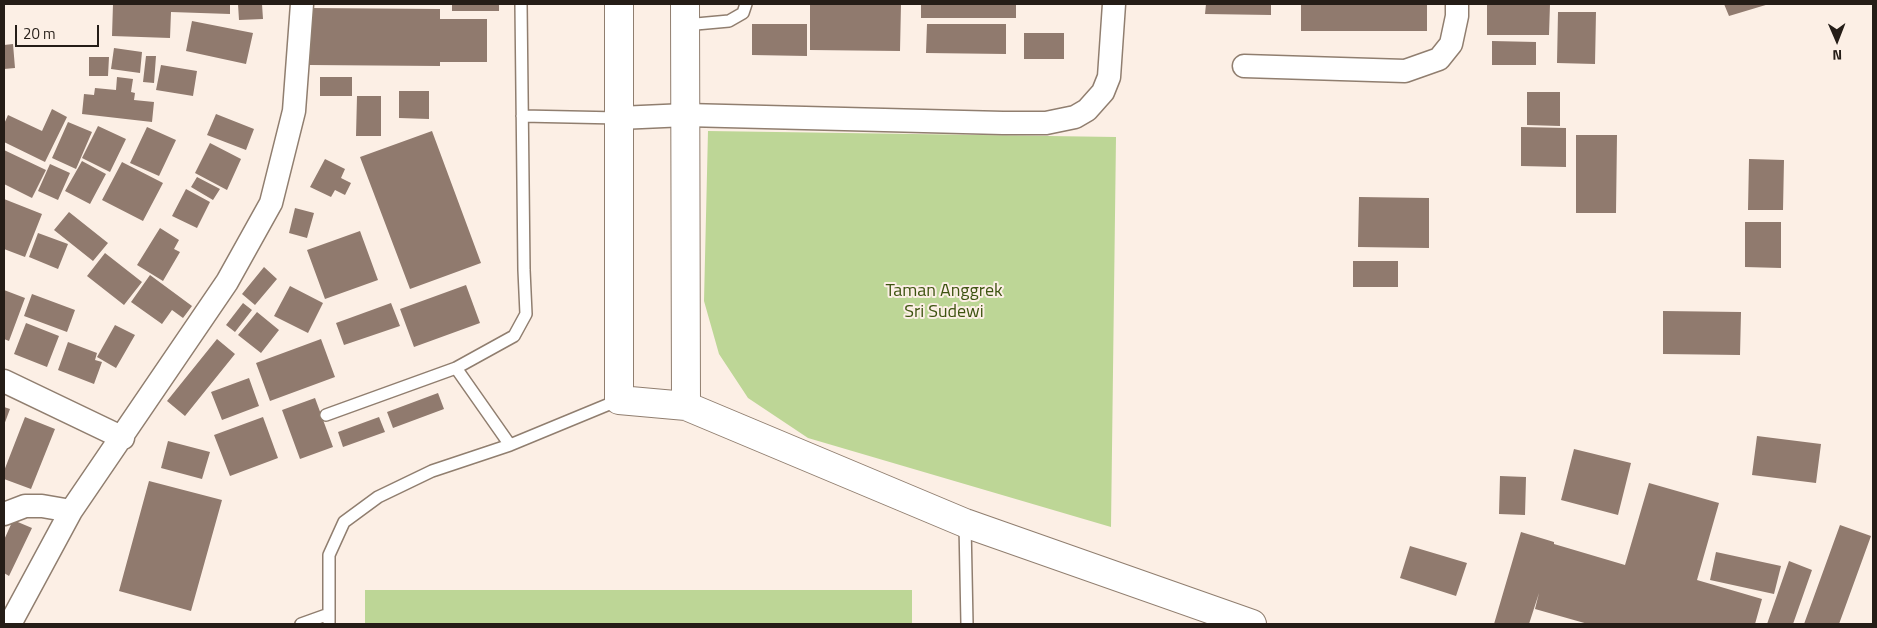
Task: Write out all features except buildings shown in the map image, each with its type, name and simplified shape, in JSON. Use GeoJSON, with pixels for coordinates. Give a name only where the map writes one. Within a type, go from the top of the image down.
{"type":"FeatureCollection","features":[{"type":"Feature","properties":{"kind":"main road"},"geometry":{"type":"LineString","coordinates":[[619,4],[618,400],[686,406],[965,523],[1252,624]]}},
{"type":"Feature","properties":{"kind":"main road"},"geometry":{"type":"LineString","coordinates":[[685,14],[686,406]]}},
{"type":"Feature","properties":{"kind":"street"},"geometry":{"type":"LineString","coordinates":[[10,624],[71,512],[227,282],[270,203],[294,111],[302,4]]}},
{"type":"Feature","properties":{"kind":"street"},"geometry":{"type":"LineString","coordinates":[[619,118],[686,116],[1046,123],[1075,117],[1087,110],[1103,92],[1109,77],[1114,4]]}},
{"type":"Feature","properties":{"kind":"street"},"geometry":{"type":"LineString","coordinates":[[1244,66],[1404,72],[1439,59],[1451,44],[1458,16],[1457,4]]}},
{"type":"Feature","properties":{"kind":"street"},"geometry":{"type":"LineString","coordinates":[[4,381],[123,438]]}},
{"type":"Feature","properties":{"kind":"street"},"geometry":{"type":"LineString","coordinates":[[4,514],[25,506],[42,506],[71,512]]}},
{"type":"Feature","properties":{"kind":"lane"},"geometry":{"type":"LineString","coordinates":[[326,415],[456,368],[514,336],[526,314],[521,4]]}},
{"type":"Feature","properties":{"kind":"lane"},"geometry":{"type":"LineString","coordinates":[[685,14],[729,21],[743,13],[746,4]]}},
{"type":"Feature","properties":{"kind":"lane"},"geometry":{"type":"LineString","coordinates":[[522,116],[619,118]]}},
{"type":"Feature","properties":{"kind":"lane"},"geometry":{"type":"LineString","coordinates":[[456,368],[510,445]]}},
{"type":"Feature","properties":{"kind":"lane"},"geometry":{"type":"LineString","coordinates":[[301,624],[329,619],[329,555],[344,522],[378,497],[432,472],[510,445],[618,400]]}},
{"type":"Feature","properties":{"kind":"lane"},"geometry":{"type":"LineString","coordinates":[[965,523],[967,624]]}},
{"type":"Feature","properties":{"kind":"green space","name":"Taman Anggrek Sri Sudewi"},"geometry":{"type":"Polygon","coordinates":[[[708,131],[1116,137],[1111,527],[808,438],[748,398],[719,354],[704,301],[708,131]]]}},
{"type":"Feature","properties":{"kind":"green space"},"geometry":{"type":"Polygon","coordinates":[[[365,590],[912,590],[912,624],[365,624],[365,590]]]}}]}
